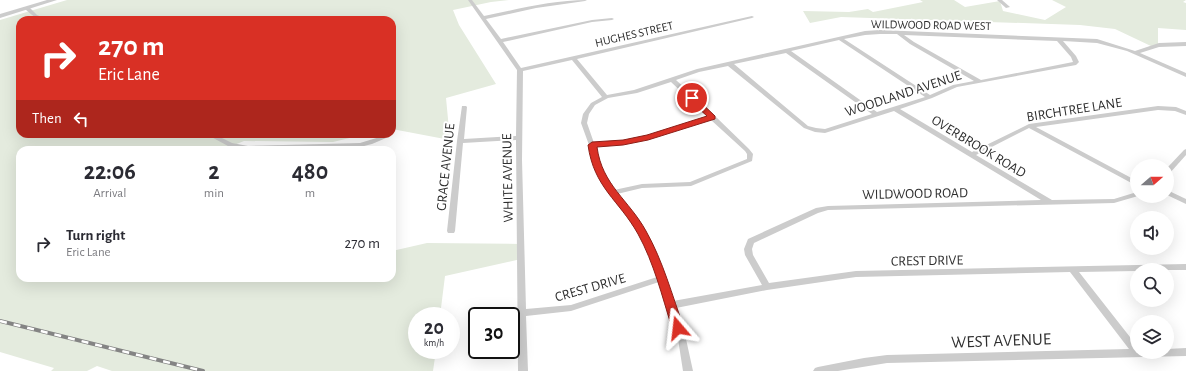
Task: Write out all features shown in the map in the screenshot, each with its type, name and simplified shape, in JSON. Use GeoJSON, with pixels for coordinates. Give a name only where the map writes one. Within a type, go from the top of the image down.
{"type":"FeatureCollection","features":[{"type":"Feature","properties":{"kind":"street"},"geometry":{"type":"LineString","coordinates":[[0,16],[29,10],[54,0]]}},
{"type":"Feature","properties":{"kind":"street"},"geometry":{"type":"LineString","coordinates":[[470,0],[520,70]]}},
{"type":"Feature","properties":{"kind":"street"},"geometry":{"type":"LineString","coordinates":[[483,18],[578,0],[585,0]]}},
{"type":"Feature","properties":{"kind":"street"},"geometry":{"type":"LineString","coordinates":[[999,0],[1008,7]]}},
{"type":"Feature","properties":{"kind":"street"},"geometry":{"type":"LineString","coordinates":[[29,10],[37,16]]}},
{"type":"Feature","properties":{"kind":"street","name":"HUGHES STREET"},"geometry":{"type":"LineString","coordinates":[[520,70],[752,17]]}},
{"type":"Feature","properties":{"kind":"street"},"geometry":{"type":"LineString","coordinates":[[500,41],[592,21],[612,20]]}},
{"type":"Feature","properties":{"kind":"street","name":"WILDWOOD ROAD WEST"},"geometry":{"type":"LineString","coordinates":[[606,97],[635,92],[697,71],[873,32],[1105,42],[1136,52],[1186,75]]}},
{"type":"Feature","properties":{"kind":"street"},"geometry":{"type":"LineString","coordinates":[[900,33],[912,43],[979,81]]}},
{"type":"Feature","properties":{"kind":"street"},"geometry":{"type":"LineString","coordinates":[[840,39],[930,97]]}},
{"type":"Feature","properties":{"kind":"street","name":"WOODLAND AVENUE"},"geometry":{"type":"LineString","coordinates":[[730,64],[810,129],[820,131],[830,130],[930,97],[955,86],[1074,64],[1076,62],[1074,57],[1058,39]]}},
{"type":"Feature","properties":{"kind":"street"},"geometry":{"type":"LineString","coordinates":[[1136,52],[1159,45],[1186,44]]}},
{"type":"Feature","properties":{"kind":"street"},"geometry":{"type":"LineString","coordinates":[[787,51],[876,114]]}},
{"type":"Feature","properties":{"kind":"street"},"geometry":{"type":"LineString","coordinates":[[573,58],[606,97],[593,104],[586,114],[584,123],[592,145],[594,159],[598,172],[604,182],[647,240],[662,278],[682,340],[687,371]]}},
{"type":"Feature","properties":{"kind":"street","name":"WHITE AVENUE"},"geometry":{"type":"LineString","coordinates":[[520,70],[519,138],[523,371]]}},
{"type":"Feature","properties":{"kind":"street"},"geometry":{"type":"LineString","coordinates":[[613,193],[642,186],[691,184],[748,162],[751,157],[748,150],[671,79]]}},
{"type":"Feature","properties":{"kind":"street","name":"GRACE AVENUE"},"geometry":{"type":"LineString","coordinates":[[451,231],[464,106]]}},
{"type":"Feature","properties":{"kind":"street","name":"OVERBROOK ROAD"},"geometry":{"type":"LineString","coordinates":[[894,108],[971,156],[1051,203]]}},
{"type":"Feature","properties":{"kind":"street","name":"BIRCHTREE LANE"},"geometry":{"type":"LineString","coordinates":[[971,156],[1029,126],[1158,108],[1176,109],[1186,113]]}},
{"type":"Feature","properties":{"kind":"street"},"geometry":{"type":"LineString","coordinates":[[592,145],[623,142],[648,137],[712,117]]}},
{"type":"Feature","properties":{"kind":"street"},"geometry":{"type":"LineString","coordinates":[[1029,126],[1130,180]]}},
{"type":"Feature","properties":{"kind":"street"},"geometry":{"type":"LineString","coordinates":[[217,138],[230,145],[237,146]]}},
{"type":"Feature","properties":{"kind":"street"},"geometry":{"type":"LineString","coordinates":[[334,146],[360,145],[383,138]]}},
{"type":"Feature","properties":{"kind":"street"},"geometry":{"type":"LineString","coordinates":[[460,141],[519,138]]}},
{"type":"Feature","properties":{"kind":"street"},"geometry":{"type":"LineString","coordinates":[[1174,164],[1186,151]]}},
{"type":"Feature","properties":{"kind":"street","name":"WILDWOOD ROAD"},"geometry":{"type":"LineString","coordinates":[[767,287],[749,255],[748,250],[751,241],[822,209],[1114,201],[1130,196]]}},
{"type":"Feature","properties":{"kind":"street"},"geometry":{"type":"LineString","coordinates":[[1174,196],[1186,202]]}},
{"type":"Feature","properties":{"kind":"street","name":"CREST DRIVE"},"geometry":{"type":"LineString","coordinates":[[671,305],[767,287],[856,274],[1186,267]]}},
{"type":"Feature","properties":{"kind":"street"},"geometry":{"type":"LineString","coordinates":[[1073,270],[1130,344]]}},
{"type":"Feature","properties":{"kind":"street","name":"CREST DRIVE"},"geometry":{"type":"LineString","coordinates":[[523,313],[571,308],[662,278]]}},
{"type":"Feature","properties":{"kind":"street","name":"WEST AVENUE"},"geometry":{"type":"LineString","coordinates":[[818,371],[887,359],[1130,352]]}},
{"type":"Feature","properties":{"kind":"street","name":"WEST AVENUE"},"geometry":{"type":"LineString","coordinates":[[1174,352],[1186,352]]}},
{"type":"Feature","properties":{"kind":"shaded area"},"geometry":{"type":"Polygon","coordinates":[[[67,0],[509,0],[453,10],[459,25],[496,84],[446,98],[450,140],[396,130],[396,16],[16,16],[16,138],[350,138],[333,142],[244,141],[232,146],[16,146],[16,282],[396,282],[396,250],[427,243],[522,244],[521,259],[445,276],[441,307],[408,307],[408,359],[435,359],[433,371],[112,371],[97,366],[87,371],[51,371],[54,368],[0,352],[0,20],[67,0]]]}},
{"type":"Feature","properties":{"kind":"shaded area"},"geometry":{"type":"Polygon","coordinates":[[[920,0],[954,0],[965,7],[1000,1],[1003,11],[1045,20],[1066,7],[1052,0],[1186,0],[1183,2],[1186,3],[1186,30],[1158,28],[1158,45],[1153,47],[1115,29],[1080,25],[841,17],[810,23],[803,11],[849,12],[868,9],[873,12],[923,2],[920,0]]]}},
{"type":"Feature","properties":{"kind":"railway"},"geometry":{"type":"LineString","coordinates":[[0,321],[203,371]]}},
{"type":"Feature","properties":{"kind":"route"},"geometry":{"type":"LineString","coordinates":[[678,328],[652,250],[641,230],[598,172],[592,145],[623,142],[648,137],[712,117],[692,98]]}}]}
